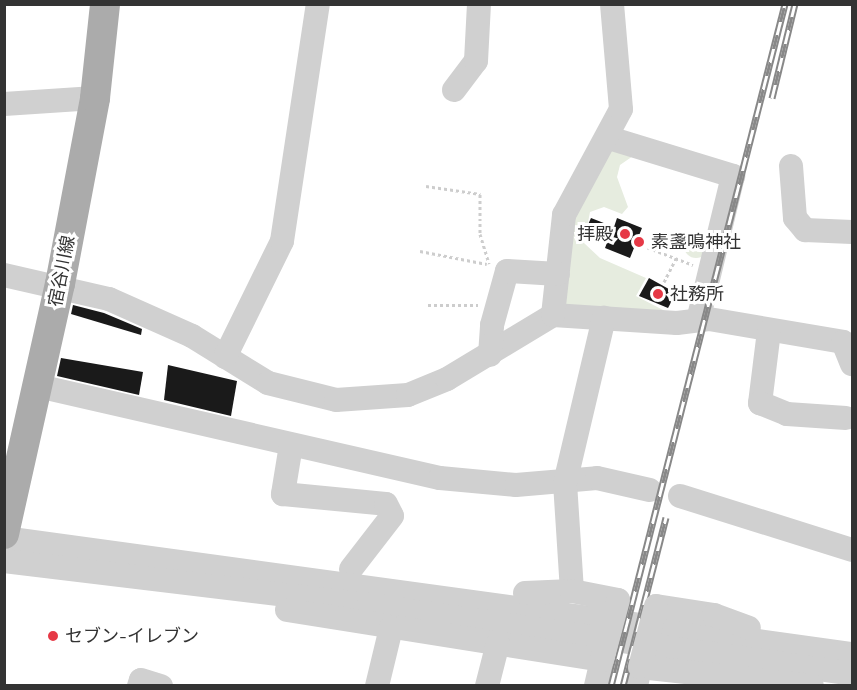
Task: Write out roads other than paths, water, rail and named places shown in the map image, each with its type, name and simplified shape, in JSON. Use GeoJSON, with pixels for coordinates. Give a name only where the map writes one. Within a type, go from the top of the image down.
{"type":"FeatureCollection","features":[{"type":"Feature","properties":{"kind":"main road","name":"宿谷川線"},"geometry":{"type":"LineString","coordinates":[[4,536],[10,478],[38,386],[60,284],[95,98],[105,4]]}},
{"type":"Feature","properties":{"kind":"street"},"geometry":{"type":"LineString","coordinates":[[225,357],[282,241],[318,4]]}},
{"type":"Feature","properties":{"kind":"street"},"geometry":{"type":"LineString","coordinates":[[454,90],[476,61],[479,4]]}},
{"type":"Feature","properties":{"kind":"street"},"geometry":{"type":"LineString","coordinates":[[553,315],[564,215],[609,138],[622,96],[612,4]]}},
{"type":"Feature","properties":{"kind":"street"},"geometry":{"type":"LineString","coordinates":[[4,104],[95,98]]}},
{"type":"Feature","properties":{"kind":"street"},"geometry":{"type":"LineString","coordinates":[[609,138],[733,176],[699,317]]}},
{"type":"Feature","properties":{"kind":"street"},"geometry":{"type":"LineString","coordinates":[[790,166],[795,218],[805,230],[852,232]]}},
{"type":"Feature","properties":{"kind":"street"},"geometry":{"type":"LineString","coordinates":[[490,355],[498,307],[497,267],[558,274]]}},
{"type":"Feature","properties":{"kind":"street"},"geometry":{"type":"LineString","coordinates":[[4,275],[60,284],[143,312],[268,383],[336,400],[408,395],[490,355],[553,315],[677,323],[699,317],[849,348]]}},
{"type":"Feature","properties":{"kind":"street"},"geometry":{"type":"LineString","coordinates":[[572,591],[566,483],[604,318]]}},
{"type":"Feature","properties":{"kind":"street"},"geometry":{"type":"LineString","coordinates":[[769,331],[760,403],[788,414],[846,418]]}},
{"type":"Feature","properties":{"kind":"street"},"geometry":{"type":"LineString","coordinates":[[38,386],[440,478],[516,485],[566,483],[597,477],[650,490]]}},
{"type":"Feature","properties":{"kind":"street"},"geometry":{"type":"LineString","coordinates":[[291,445],[283,494],[386,504],[392,516],[351,569]]}},
{"type":"Feature","properties":{"kind":"street"},"geometry":{"type":"LineString","coordinates":[[680,496],[852,550]]}},
{"type":"Feature","properties":{"kind":"street"},"geometry":{"type":"LineString","coordinates":[[4,536],[216,563],[852,654]]}},
{"type":"Feature","properties":{"kind":"street"},"geometry":{"type":"LineString","coordinates":[[216,563],[286,558],[548,596],[572,591],[618,600],[596,686]]}},
{"type":"Feature","properties":{"kind":"street"},"geometry":{"type":"LineString","coordinates":[[4,561],[209,586],[852,674]]}},
{"type":"Feature","properties":{"kind":"street"},"geometry":{"type":"LineString","coordinates":[[209,586],[266,606],[391,628],[602,660]]}},
{"type":"Feature","properties":{"kind":"street"},"geometry":{"type":"LineString","coordinates":[[812,686],[638,676],[656,606],[714,615],[733,626],[852,639]]}},
{"type":"Feature","properties":{"kind":"street"},"geometry":{"type":"LineString","coordinates":[[377,686],[391,628]]}},
{"type":"Feature","properties":{"kind":"street"},"geometry":{"type":"LineString","coordinates":[[487,686],[498,643]]}},
{"type":"Feature","properties":{"kind":"street"},"geometry":{"type":"LineString","coordinates":[[139,686],[141,680],[161,686]]}},
{"type":"Feature","properties":{"kind":"railway"},"geometry":{"type":"LineString","coordinates":[[611,686],[785,4]]}},
{"type":"Feature","properties":{"kind":"railway"},"geometry":{"type":"LineString","coordinates":[[772,98],[795,4]]}},
{"type":"Feature","properties":{"kind":"railway"},"geometry":{"type":"LineString","coordinates":[[623,686],[666,517]]}},
{"type":"Feature","properties":{"kind":"place","name":"拝殿"},"geometry":{"type":"Point","coordinates":[625,234]}},
{"type":"Feature","properties":{"kind":"place","name":"素盞鳴神社"},"geometry":{"type":"Point","coordinates":[639,242]}},
{"type":"Feature","properties":{"kind":"place","name":"社務所"},"geometry":{"type":"Point","coordinates":[658,294]}},
{"type":"Feature","properties":{"kind":"place","name":"セブン-イレブン"},"geometry":{"type":"Point","coordinates":[53,636]}}]}
